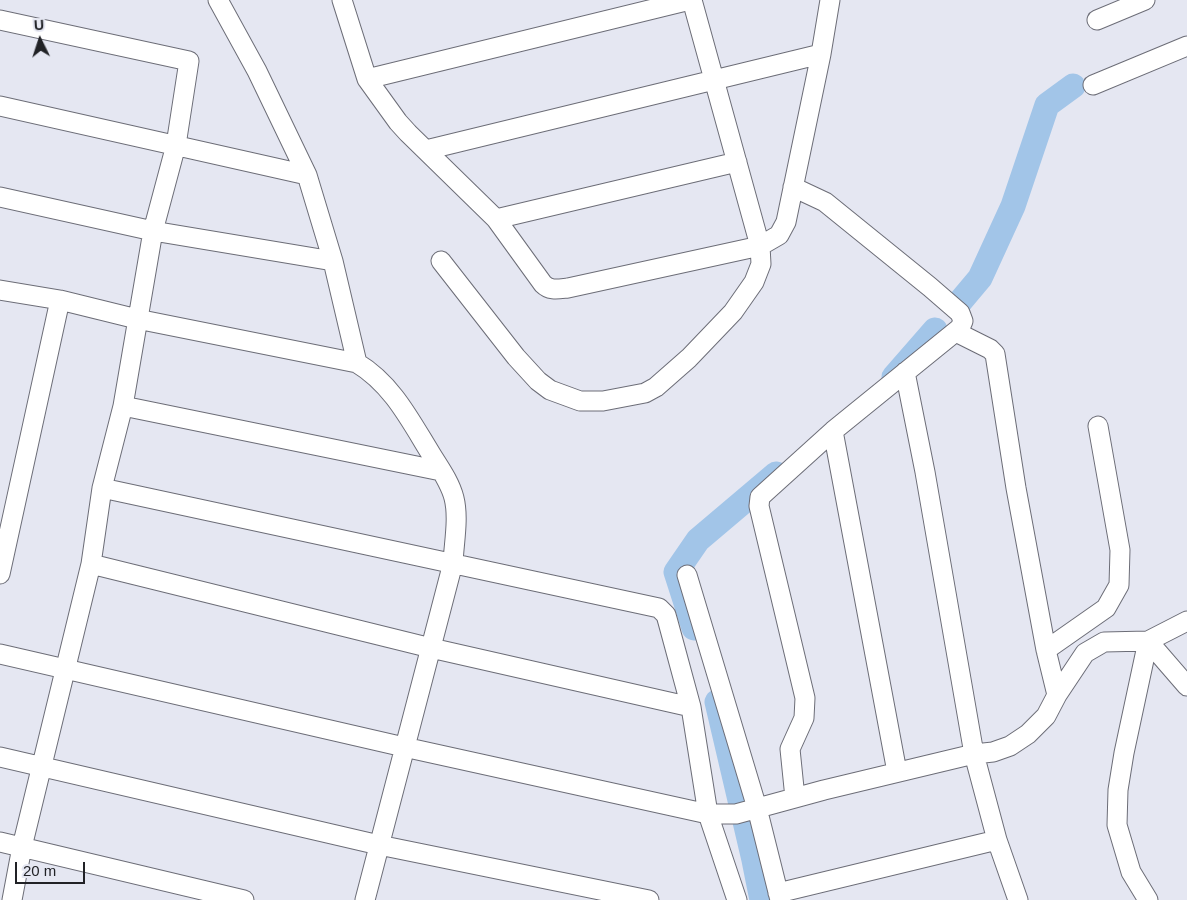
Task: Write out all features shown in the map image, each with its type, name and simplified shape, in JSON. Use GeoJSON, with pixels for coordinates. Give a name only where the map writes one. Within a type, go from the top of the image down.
{"type":"FeatureCollection","features":[{"type":"Feature","properties":{"kind":"street"},"geometry":{"type":"LineString","coordinates":[[218,0],[258,72],[307,175],[333,261],[356,363]]}},
{"type":"Feature","properties":{"kind":"street"},"geometry":{"type":"LineString","coordinates":[[342,0],[367,79],[398,122],[496,219],[542,284],[553,289],[568,288],[760,246],[779,235],[786,222],[821,54],[830,0]]}},
{"type":"Feature","properties":{"kind":"street"},"geometry":{"type":"LineString","coordinates":[[367,79],[691,0],[760,246],[760,264],[754,282],[733,312],[689,358],[656,387],[645,393],[603,401],[580,402],[550,390],[538,381],[441,261]]}},
{"type":"Feature","properties":{"kind":"street"},"geometry":{"type":"LineString","coordinates":[[1097,20],[1146,0]]}},
{"type":"Feature","properties":{"kind":"street"},"geometry":{"type":"LineString","coordinates":[[0,20],[189,61],[176,145],[153,231],[123,406],[102,488],[91,564],[22,848],[12,900]]}},
{"type":"Feature","properties":{"kind":"street"},"geometry":{"type":"LineString","coordinates":[[1093,85],[1187,46]]}},
{"type":"Feature","properties":{"kind":"street"},"geometry":{"type":"LineString","coordinates":[[426,150],[821,54]]}},
{"type":"Feature","properties":{"kind":"street"},"geometry":{"type":"LineString","coordinates":[[0,106],[307,175]]}},
{"type":"Feature","properties":{"kind":"street"},"geometry":{"type":"LineString","coordinates":[[496,219],[737,162]]}},
{"type":"Feature","properties":{"kind":"street"},"geometry":{"type":"LineString","coordinates":[[793,187],[826,202],[960,313],[962,317],[962,324],[956,332],[833,431],[764,491],[758,502],[805,698],[804,718],[790,749],[795,798]]}},
{"type":"Feature","properties":{"kind":"street"},"geometry":{"type":"LineString","coordinates":[[0,197],[153,231],[333,261]]}},
{"type":"Feature","properties":{"kind":"street"},"geometry":{"type":"LineString","coordinates":[[0,290],[60,300],[137,319],[356,363],[370,371],[397,398],[441,471],[454,496],[456,506],[453,563],[365,900]]}},
{"type":"Feature","properties":{"kind":"street"},"geometry":{"type":"LineString","coordinates":[[0,574],[60,300]]}},
{"type":"Feature","properties":{"kind":"street"},"geometry":{"type":"LineString","coordinates":[[956,332],[990,349],[995,354],[1016,488],[1046,650],[1057,694]]}},
{"type":"Feature","properties":{"kind":"street"},"geometry":{"type":"LineString","coordinates":[[905,372],[925,472],[974,754],[997,840],[1018,900]]}},
{"type":"Feature","properties":{"kind":"street"},"geometry":{"type":"LineString","coordinates":[[123,406],[441,471]]}},
{"type":"Feature","properties":{"kind":"street"},"geometry":{"type":"LineString","coordinates":[[1046,650],[1106,608],[1119,585],[1120,550],[1098,426]]}},
{"type":"Feature","properties":{"kind":"street"},"geometry":{"type":"LineString","coordinates":[[833,431],[897,772]]}},
{"type":"Feature","properties":{"kind":"street"},"geometry":{"type":"LineString","coordinates":[[102,488],[659,608],[666,615],[691,707],[708,814],[737,900]]}},
{"type":"Feature","properties":{"kind":"street"},"geometry":{"type":"LineString","coordinates":[[91,564],[431,648],[691,707]]}},
{"type":"Feature","properties":{"kind":"street"},"geometry":{"type":"LineString","coordinates":[[687,574],[746,811],[779,896],[997,840]]}},
{"type":"Feature","properties":{"kind":"street"},"geometry":{"type":"LineString","coordinates":[[0,654],[404,747],[708,814],[746,811],[897,772],[974,754],[1001,750],[1028,734],[1046,716],[1057,694],[1085,652],[1104,642],[1148,641],[1187,621]]}},
{"type":"Feature","properties":{"kind":"street"},"geometry":{"type":"LineString","coordinates":[[1148,641],[1187,686]]}},
{"type":"Feature","properties":{"kind":"street"},"geometry":{"type":"LineString","coordinates":[[1148,641],[1124,752],[1118,790],[1117,825],[1131,872],[1148,900]]}},
{"type":"Feature","properties":{"kind":"street"},"geometry":{"type":"LineString","coordinates":[[0,757],[379,845],[649,900]]}},
{"type":"Feature","properties":{"kind":"street"},"geometry":{"type":"LineString","coordinates":[[0,842],[244,900]]}},
{"type":"Feature","properties":{"kind":"street"},"geometry":{"type":"LineString","coordinates":[[725,868],[728,900]]}},
{"type":"Feature","properties":{"kind":"waterway"},"geometry":{"type":"LineString","coordinates":[[959,303],[980,278],[1013,206],[1047,105],[1073,86]]}},
{"type":"Feature","properties":{"kind":"waterway"},"geometry":{"type":"LineString","coordinates":[[894,377],[935,330]]}},
{"type":"Feature","properties":{"kind":"waterway"},"geometry":{"type":"LineString","coordinates":[[694,628],[676,572],[698,540],[776,474]]}},
{"type":"Feature","properties":{"kind":"waterway"},"geometry":{"type":"LineString","coordinates":[[717,702],[762,900]]}}]}
